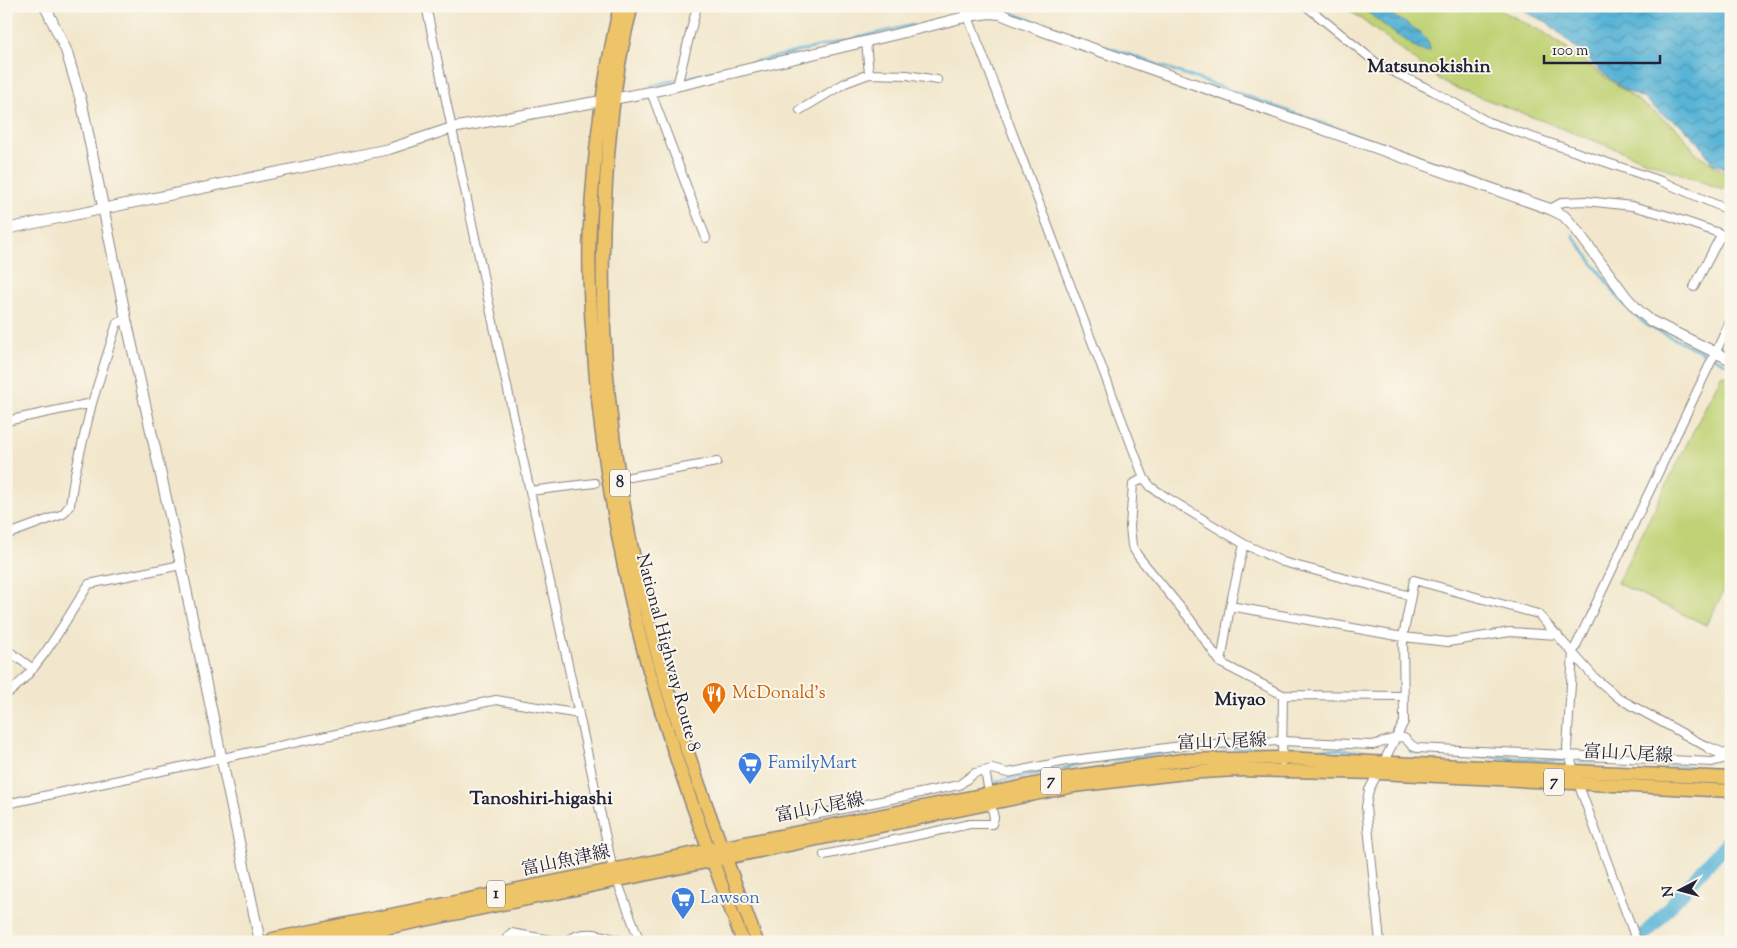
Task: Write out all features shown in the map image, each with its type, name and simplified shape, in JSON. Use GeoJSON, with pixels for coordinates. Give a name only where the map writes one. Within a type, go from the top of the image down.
{"type":"FeatureCollection","features":[{"type":"Feature","properties":{"kind":"main road","name":"National Highway Route 8"},"geometry":{"type":"LineString","coordinates":[[620,6],[609,100],[590,226],[590,300],[596,401],[605,468],[636,619],[662,714],[743,942]]}},
{"type":"Feature","properties":{"kind":"main road","name":"National Highway Route 8"},"geometry":{"type":"LineString","coordinates":[[632,6],[609,100],[608,147],[602,226],[602,304],[608,398],[617,466],[631,543],[651,625],[686,746],[757,942]]}},
{"type":"Feature","properties":{"kind":"main road","name":"富山八尾線"},"geometry":{"type":"LineString","coordinates":[[724,853],[990,798],[1070,777],[1182,760],[1381,767],[1575,770],[1731,778]]}},
{"type":"Feature","properties":{"kind":"main road","name":"富山八尾線"},"geometry":{"type":"LineString","coordinates":[[1381,767],[1578,783],[1731,791]]}},
{"type":"Feature","properties":{"kind":"main road","name":"富山魚津線"},"geometry":{"type":"LineString","coordinates":[[270,942],[724,853]]}},
{"type":"Feature","properties":{"kind":"main road","name":"富山魚津線"},"geometry":{"type":"LineString","coordinates":[[318,942],[615,875]]}},
{"type":"Feature","properties":{"kind":"street"},"geometry":{"type":"LineString","coordinates":[[45,6],[66,50],[82,104],[126,319],[181,565],[260,942]]}},
{"type":"Feature","properties":{"kind":"street"},"geometry":{"type":"LineString","coordinates":[[426,6],[615,875],[640,942]]}},
{"type":"Feature","properties":{"kind":"street"},"geometry":{"type":"LineString","coordinates":[[677,86],[697,6]]}},
{"type":"Feature","properties":{"kind":"street"},"geometry":{"type":"LineString","coordinates":[[1306,6],[1379,65],[1432,91],[1488,122],[1661,181],[1731,211]]}},
{"type":"Feature","properties":{"kind":"street"},"geometry":{"type":"LineString","coordinates":[[6,229],[389,149],[452,128],[677,86],[866,42],[966,11],[1000,14],[1040,30],[1564,216],[1575,228],[1626,298],[1638,310],[1651,321],[1731,360]]}},
{"type":"Feature","properties":{"kind":"street"},"geometry":{"type":"LineString","coordinates":[[966,11],[1144,478],[1151,487],[1166,497],[1244,544],[1283,562],[1410,596]]}},
{"type":"Feature","properties":{"kind":"street"},"geometry":{"type":"LineString","coordinates":[[866,42],[869,74]]}},
{"type":"Feature","properties":{"kind":"street"},"geometry":{"type":"LineString","coordinates":[[800,110],[845,83],[869,74],[906,75],[937,80]]}},
{"type":"Feature","properties":{"kind":"street"},"geometry":{"type":"LineString","coordinates":[[650,92],[706,238]]}},
{"type":"Feature","properties":{"kind":"street"},"geometry":{"type":"LineString","coordinates":[[1550,210],[1563,202],[1586,201],[1632,206],[1669,216],[1721,235],[1731,242]]}},
{"type":"Feature","properties":{"kind":"street"},"geometry":{"type":"LineString","coordinates":[[1694,287],[1721,235]]}},
{"type":"Feature","properties":{"kind":"street"},"geometry":{"type":"LineString","coordinates":[[1637,942],[1578,783],[1567,748],[1573,652],[1630,535],[1729,324],[1731,316]]}},
{"type":"Feature","properties":{"kind":"street"},"geometry":{"type":"LineString","coordinates":[[6,535],[63,514],[70,505],[74,478],[92,403],[117,323],[126,319]]}},
{"type":"Feature","properties":{"kind":"street"},"geometry":{"type":"LineString","coordinates":[[6,421],[92,403]]}},
{"type":"Feature","properties":{"kind":"street"},"geometry":{"type":"LineString","coordinates":[[630,477],[717,462]]}},
{"type":"Feature","properties":{"kind":"street"},"geometry":{"type":"LineString","coordinates":[[1144,478],[1133,484],[1130,527],[1132,546],[1138,556],[1190,619],[1221,663],[1283,695],[1404,696]]}},
{"type":"Feature","properties":{"kind":"street"},"geometry":{"type":"LineString","coordinates":[[530,491],[595,483]]}},
{"type":"Feature","properties":{"kind":"street"},"geometry":{"type":"LineString","coordinates":[[1221,663],[1230,606],[1244,544]]}},
{"type":"Feature","properties":{"kind":"street"},"geometry":{"type":"LineString","coordinates":[[6,695],[17,687],[33,669],[89,584],[181,565]]}},
{"type":"Feature","properties":{"kind":"street"},"geometry":{"type":"LineString","coordinates":[[1380,942],[1366,807],[1370,790],[1404,722],[1403,637],[1414,580],[1538,614],[1595,678],[1620,699],[1709,748],[1731,757]]}},
{"type":"Feature","properties":{"kind":"street"},"geometry":{"type":"LineString","coordinates":[[1230,606],[1403,637],[1448,642],[1510,632],[1558,635]]}},
{"type":"Feature","properties":{"kind":"street"},"geometry":{"type":"LineString","coordinates":[[6,649],[33,669]]}},
{"type":"Feature","properties":{"kind":"street"},"geometry":{"type":"LineString","coordinates":[[1282,764],[1283,695]]}},
{"type":"Feature","properties":{"kind":"street"},"geometry":{"type":"LineString","coordinates":[[6,804],[496,700],[579,714]]}},
{"type":"Feature","properties":{"kind":"street"},"geometry":{"type":"LineString","coordinates":[[809,816],[959,785],[975,773],[992,769],[1008,773],[1066,761],[1189,745],[1282,741],[1372,745],[1384,743],[1397,737],[1404,738],[1417,748],[1712,762],[1731,757]]}},
{"type":"Feature","properties":{"kind":"street"},"geometry":{"type":"LineString","coordinates":[[824,855],[970,824],[992,824],[994,818],[985,771]]}},
{"type":"Feature","properties":{"kind":"street"},"geometry":{"type":"LineString","coordinates":[[504,942],[511,934],[565,942],[572,937],[595,933],[624,942]]}},
{"type":"Feature","properties":{"kind":"green space"},"geometry":{"type":"Polygon","coordinates":[[[1344,6],[1492,6],[1545,33],[1680,131],[1695,152],[1731,177],[1723,190],[1446,84],[1344,6]]]}},
{"type":"Feature","properties":{"kind":"green space"},"geometry":{"type":"Polygon","coordinates":[[[1722,374],[1731,378],[1731,578],[1706,625],[1617,583],[1722,374]]]}},
{"type":"Feature","properties":{"kind":"water"},"geometry":{"type":"Polygon","coordinates":[[[1377,6],[1417,31],[1429,44],[1430,51],[1417,49],[1361,7],[1377,6]]]}},
{"type":"Feature","properties":{"kind":"water"},"geometry":{"type":"Polygon","coordinates":[[[1520,6],[1731,6],[1731,170],[1712,163],[1700,144],[1680,124],[1660,113],[1645,99],[1625,90],[1603,73],[1547,22],[1529,14],[1520,6]]]}},
{"type":"Feature","properties":{"kind":"waterway"},"geometry":{"type":"LineString","coordinates":[[1003,10],[1509,189]]}},
{"type":"Feature","properties":{"kind":"waterway"},"geometry":{"type":"LineString","coordinates":[[650,86],[912,25]]}},
{"type":"Feature","properties":{"kind":"waterway"},"geometry":{"type":"LineString","coordinates":[[1573,236],[1620,300],[1633,314],[1648,326],[1731,366]]}},
{"type":"Feature","properties":{"kind":"waterway"},"geometry":{"type":"LineString","coordinates":[[996,781],[1075,765],[1180,751],[1280,747],[1365,751]]}},
{"type":"Feature","properties":{"kind":"waterway"},"geometry":{"type":"LineString","coordinates":[[1410,752],[1568,761]]}},
{"type":"Feature","properties":{"kind":"waterway"},"geometry":{"type":"LineString","coordinates":[[1579,761],[1731,769]]}},
{"type":"Feature","properties":{"kind":"waterway"},"geometry":{"type":"LineString","coordinates":[[1638,942],[1731,838]]}},
{"type":"Feature","properties":{"kind":"place","name":"McDonald's"},"geometry":{"type":"Point","coordinates":[714,715]}},
{"type":"Feature","properties":{"kind":"place","name":"FamilyMart"},"geometry":{"type":"Point","coordinates":[750,785]}},
{"type":"Feature","properties":{"kind":"place","name":"Lawson"},"geometry":{"type":"Point","coordinates":[683,920]}},
{"type":"Feature","properties":{"kind":"district","name":"Matsunokishin"},"geometry":{"type":"Point","coordinates":[1429,67]}},
{"type":"Feature","properties":{"kind":"district","name":"Miyao"},"geometry":{"type":"Point","coordinates":[1240,700]}},
{"type":"Feature","properties":{"kind":"district","name":"Tanoshiri-higashi"},"geometry":{"type":"Point","coordinates":[541,799]}}]}
